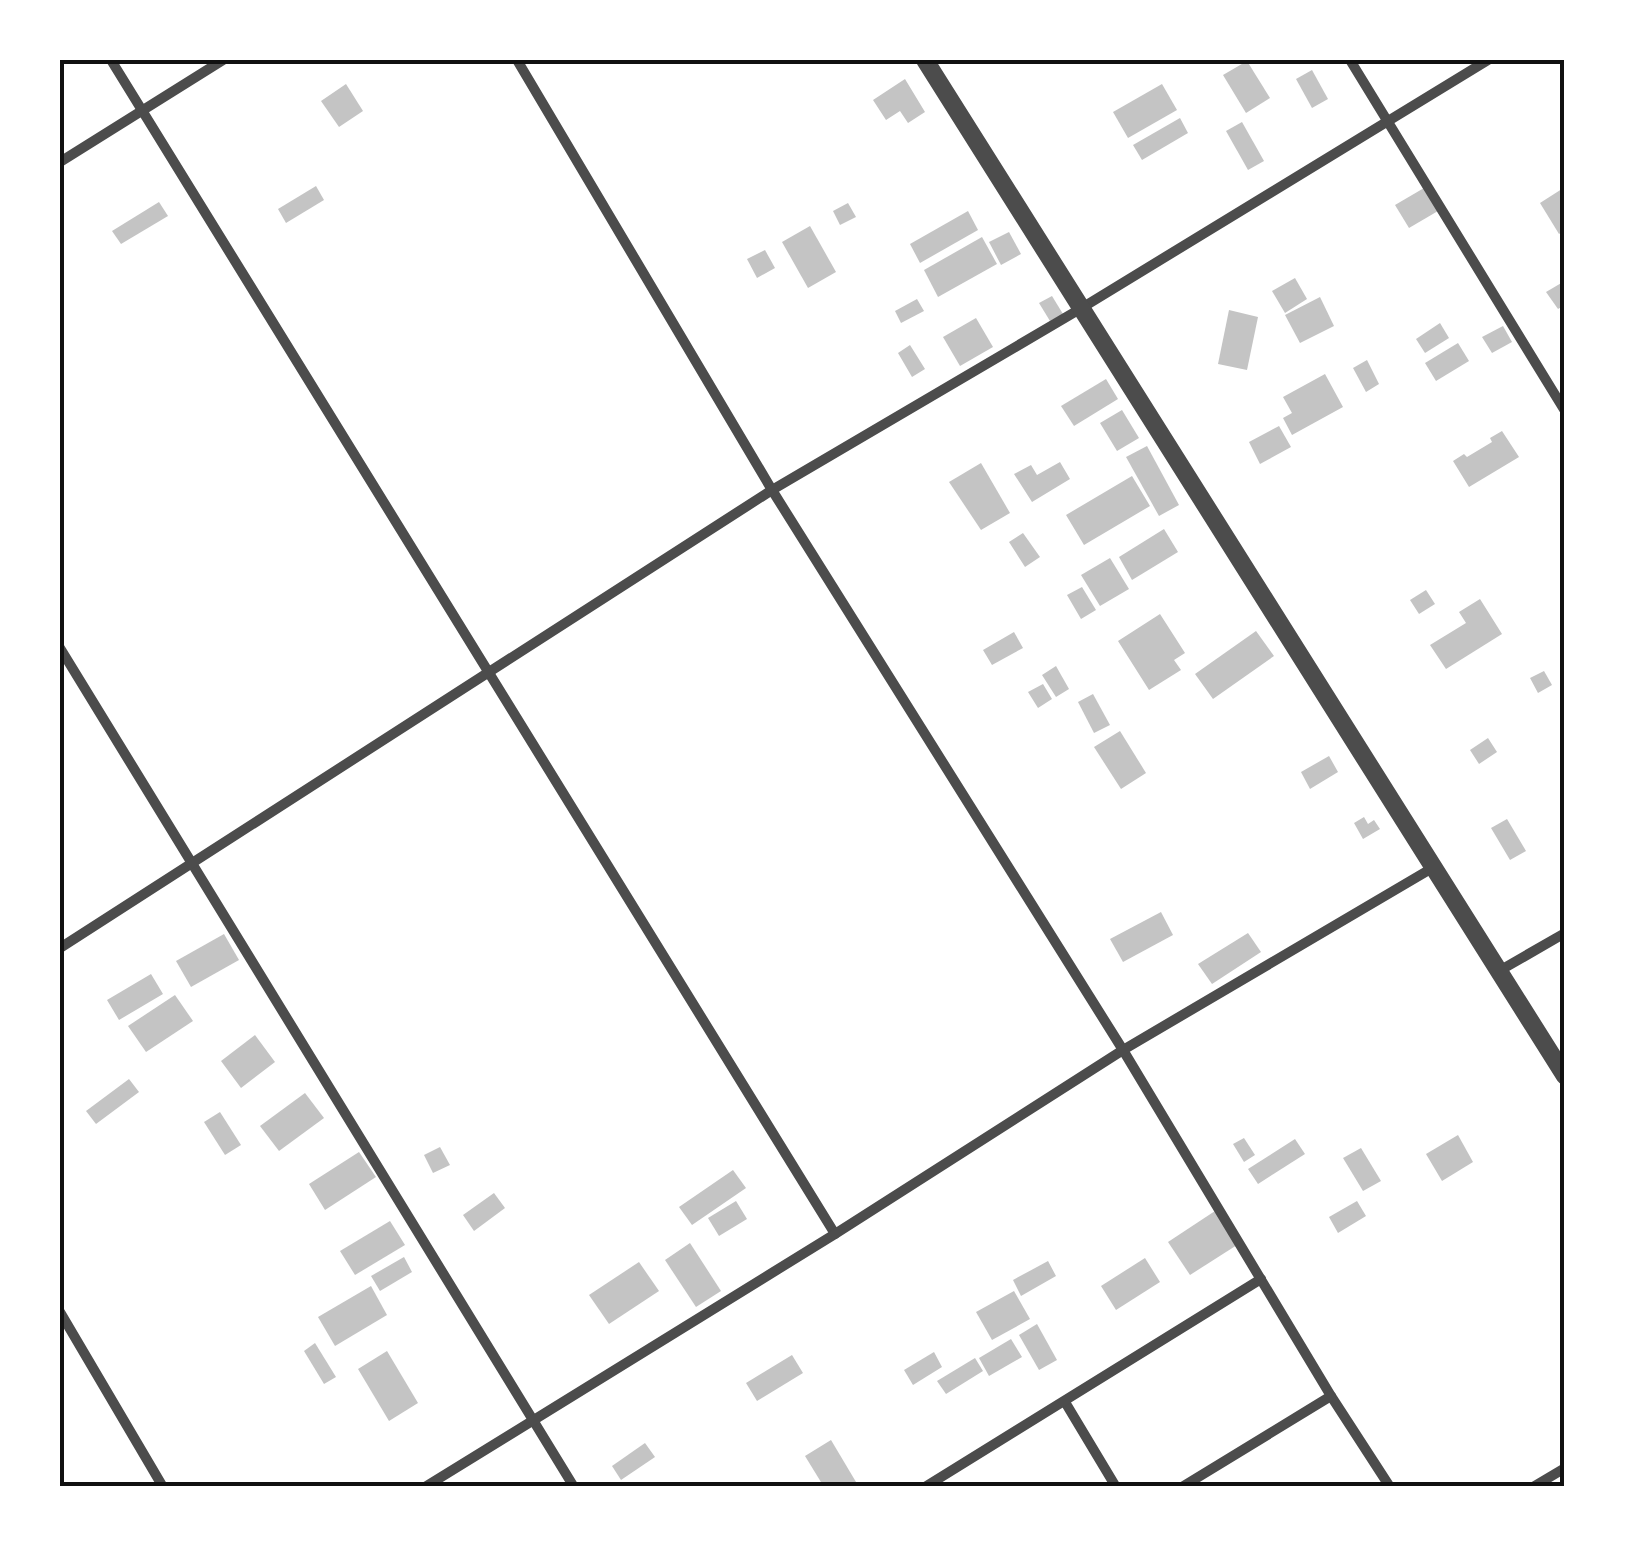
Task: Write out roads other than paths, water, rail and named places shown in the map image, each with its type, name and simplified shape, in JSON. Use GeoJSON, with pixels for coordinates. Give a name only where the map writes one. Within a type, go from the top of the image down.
{"type":"FeatureCollection","features":[{"type":"Feature","properties":{"kind":"street"},"geometry":{"type":"LineString","coordinates":[[110,60],[835,1234]]}},
{"type":"Feature","properties":{"kind":"street"},"geometry":{"type":"LineString","coordinates":[[60,162],[223,60]]}},
{"type":"Feature","properties":{"kind":"street"},"geometry":{"type":"LineString","coordinates":[[517,60],[772,490],[1124,1050],[1331,1396],[1390,1487]]}},
{"type":"Feature","properties":{"kind":"street"},"geometry":{"type":"LineString","coordinates":[[925,60],[1565,1076]]}},
{"type":"Feature","properties":{"kind":"street"},"geometry":{"type":"LineString","coordinates":[[1350,60],[1565,411]]}},
{"type":"Feature","properties":{"kind":"street"},"geometry":{"type":"LineString","coordinates":[[60,948],[772,490],[1488,60]]}},
{"type":"Feature","properties":{"kind":"street"},"geometry":{"type":"LineString","coordinates":[[60,648],[574,1487]]}},
{"type":"Feature","properties":{"kind":"street"},"geometry":{"type":"LineString","coordinates":[[425,1487],[1124,1050],[1434,867]]}},
{"type":"Feature","properties":{"kind":"street"},"geometry":{"type":"LineString","coordinates":[[1499,971],[1565,932]]}},
{"type":"Feature","properties":{"kind":"street"},"geometry":{"type":"LineString","coordinates":[[925,1487],[1261,1279]]}},
{"type":"Feature","properties":{"kind":"street"},"geometry":{"type":"LineString","coordinates":[[60,1312],[163,1487]]}},
{"type":"Feature","properties":{"kind":"street"},"geometry":{"type":"LineString","coordinates":[[1182,1487],[1331,1396]]}},
{"type":"Feature","properties":{"kind":"street"},"geometry":{"type":"LineString","coordinates":[[1065,1402],[1116,1487]]}},
{"type":"Feature","properties":{"kind":"street"},"geometry":{"type":"LineString","coordinates":[[1533,1487],[1565,1468]]}}]}
